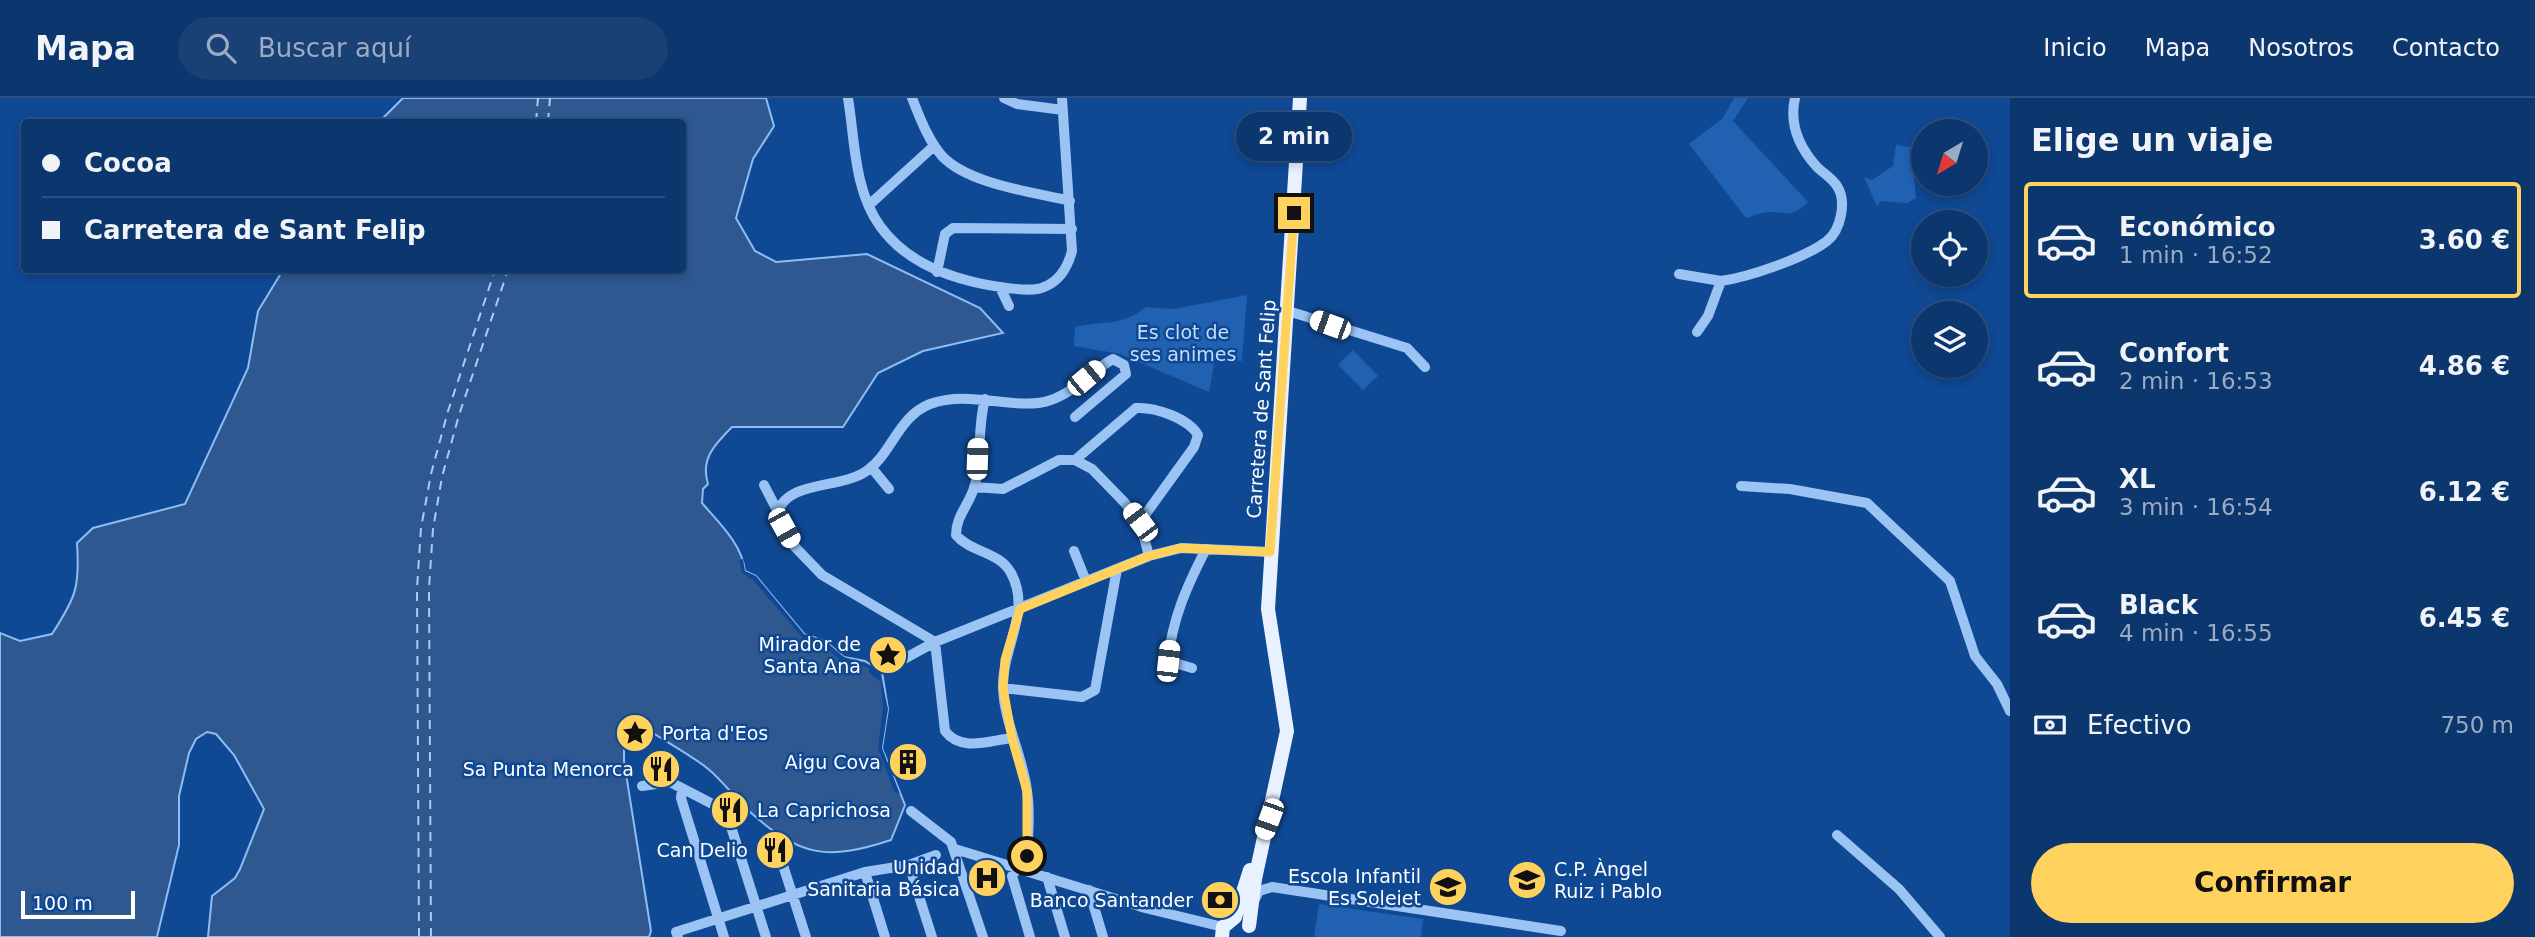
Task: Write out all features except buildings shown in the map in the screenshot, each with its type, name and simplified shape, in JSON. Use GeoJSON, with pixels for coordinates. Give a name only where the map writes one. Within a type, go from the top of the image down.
{"type":"FeatureCollection","features":[{"type":"Feature","properties":{"kind":"main road","name":"Carretera de Sant Felip"},"geometry":{"type":"LineString","coordinates":[[1250,932],[1287,731],[1268,609],[1300,98]]}},
{"type":"Feature","properties":{"kind":"main road"},"geometry":{"type":"LineString","coordinates":[[1226,928],[1269,819]]}},
{"type":"Feature","properties":{"kind":"main road"},"geometry":{"type":"LineString","coordinates":[[1226,928],[1241,920],[1250,932]]}},
{"type":"Feature","properties":{"kind":"street"},"geometry":{"type":"LineString","coordinates":[[848,98],[862,192],[881,227],[907,253],[937,272],[1000,287],[1027,290],[1044,287],[1067,269],[1072,251],[1063,104],[1017,104],[1004,98]]}},
{"type":"Feature","properties":{"kind":"street"},"geometry":{"type":"LineString","coordinates":[[912,98],[934,146],[943,158],[964,174],[1070,201]]}},
{"type":"Feature","properties":{"kind":"street"},"geometry":{"type":"LineString","coordinates":[[1679,274],[1721,281],[1743,278],[1828,241],[1837,229],[1841,201],[1838,186],[1816,166],[1801,145],[1791,114],[1795,98]]}},
{"type":"Feature","properties":{"kind":"street"},"geometry":{"type":"LineString","coordinates":[[869,205],[934,146]]}},
{"type":"Feature","properties":{"kind":"street"},"geometry":{"type":"LineString","coordinates":[[937,272],[945,234],[953,228],[1072,229]]}},
{"type":"Feature","properties":{"kind":"street"},"geometry":{"type":"LineString","coordinates":[[1697,332],[1708,316],[1721,281]]}},
{"type":"Feature","properties":{"kind":"street"},"geometry":{"type":"LineString","coordinates":[[1000,287],[1009,306]]}},
{"type":"Feature","properties":{"kind":"street"},"geometry":{"type":"LineString","coordinates":[[1287,311],[1407,348],[1424,367]]}},
{"type":"Feature","properties":{"kind":"street"},"geometry":{"type":"LineString","coordinates":[[779,508],[794,492],[837,485],[871,467],[903,423],[923,407],[952,399],[985,399],[1030,404],[1051,400],[1114,359],[1124,365],[1126,374],[1075,417]]}},
{"type":"Feature","properties":{"kind":"street"},"geometry":{"type":"LineString","coordinates":[[985,399],[978,424],[975,487],[956,522],[956,536],[965,546],[996,556],[1011,571],[1020,609],[1005,660],[1003,688],[1012,738],[1027,791],[1027,851],[1012,876],[1030,937]]}},
{"type":"Feature","properties":{"kind":"street"},"geometry":{"type":"LineString","coordinates":[[1074,460],[1136,408],[1149,407],[1193,427],[1198,435],[1194,447],[1140,522]]}},
{"type":"Feature","properties":{"kind":"street"},"geometry":{"type":"LineString","coordinates":[[975,487],[1003,489],[1059,460],[1074,460],[1092,469],[1140,522],[1149,556]]}},
{"type":"Feature","properties":{"kind":"street"},"geometry":{"type":"LineString","coordinates":[[871,467],[889,489]]}},
{"type":"Feature","properties":{"kind":"street"},"geometry":{"type":"LineString","coordinates":[[764,485],[779,508],[795,547],[822,575],[935,642]]}},
{"type":"Feature","properties":{"kind":"street"},"geometry":{"type":"LineString","coordinates":[[1741,486],[1790,489],[1867,503],[1950,581],[1952,595],[1975,656],[1997,684],[2010,711]]}},
{"type":"Feature","properties":{"kind":"street"},"geometry":{"type":"LineString","coordinates":[[891,666],[935,642],[1149,556],[1181,548],[1270,552]]}},
{"type":"Feature","properties":{"kind":"street"},"geometry":{"type":"LineString","coordinates":[[1192,668],[1168,661],[1170,643],[1180,602],[1206,548]]}},
{"type":"Feature","properties":{"kind":"street"},"geometry":{"type":"LineString","coordinates":[[1073,551],[1086,581]]}},
{"type":"Feature","properties":{"kind":"street"},"geometry":{"type":"LineString","coordinates":[[1003,688],[1082,697],[1095,690],[1117,569]]}},
{"type":"Feature","properties":{"kind":"street"},"geometry":{"type":"LineString","coordinates":[[935,642],[945,731],[960,744],[1012,738]]}},
{"type":"Feature","properties":{"kind":"street"},"geometry":{"type":"LineString","coordinates":[[642,786],[670,782],[724,809],[731,821],[766,937]]}},
{"type":"Feature","properties":{"kind":"street"},"geometry":{"type":"LineString","coordinates":[[682,790],[681,798],[724,937]]}},
{"type":"Feature","properties":{"kind":"street"},"geometry":{"type":"LineString","coordinates":[[911,811],[953,846],[1017,869],[1226,928]]}},
{"type":"Feature","properties":{"kind":"street"},"geometry":{"type":"LineString","coordinates":[[1838,835],[1899,889],[1940,937]]}},
{"type":"Feature","properties":{"kind":"street"},"geometry":{"type":"LineString","coordinates":[[953,846],[983,937]]}},
{"type":"Feature","properties":{"kind":"street"},"geometry":{"type":"LineString","coordinates":[[1017,869],[1027,851]]}},
{"type":"Feature","properties":{"kind":"street"},"geometry":{"type":"LineString","coordinates":[[673,935],[866,872],[909,864],[936,855]]}},
{"type":"Feature","properties":{"kind":"street"},"geometry":{"type":"LineString","coordinates":[[781,859],[806,937]]}},
{"type":"Feature","properties":{"kind":"street"},"geometry":{"type":"LineString","coordinates":[[909,864],[932,937]]}},
{"type":"Feature","properties":{"kind":"street"},"geometry":{"type":"LineString","coordinates":[[866,872],[885,937]]}},
{"type":"Feature","properties":{"kind":"street"},"geometry":{"type":"LineString","coordinates":[[1047,877],[1065,937]]}},
{"type":"Feature","properties":{"kind":"street"},"geometry":{"type":"LineString","coordinates":[[1254,901],[1259,891],[1272,887],[1561,930]]}},
{"type":"Feature","properties":{"kind":"street"},"geometry":{"type":"LineString","coordinates":[[1089,890],[1103,937]]}},
{"type":"Feature","properties":{"kind":"green space"},"geometry":{"type":"Polygon","coordinates":[[[1734,98],[1748,98],[1733,121],[1808,202],[1797,210],[1790,213],[1767,212],[1746,218],[1689,144],[1723,118],[1734,98]]]}},
{"type":"Feature","properties":{"kind":"green space"},"geometry":{"type":"Polygon","coordinates":[[[1896,145],[1911,147],[1911,196],[1916,198],[1907,203],[1881,201],[1877,207],[1864,177],[1872,180],[1893,166],[1896,145]]]}},
{"type":"Feature","properties":{"kind":"green space","name":"Es clot de ses animes"},"geometry":{"type":"Polygon","coordinates":[[[1247,295],[1242,361],[1215,359],[1209,392],[1120,354],[1074,346],[1075,327],[1129,318],[1146,307],[1174,309],[1247,295]]]}},
{"type":"Feature","properties":{"kind":"green space"},"geometry":{"type":"Polygon","coordinates":[[[1353,350],[1378,376],[1363,390],[1338,365],[1353,350]]]}},
{"type":"Feature","properties":{"kind":"green space"},"geometry":{"type":"Polygon","coordinates":[[[1319,904],[1423,919],[1421,937],[1314,937],[1319,904]]]}},
{"type":"Feature","properties":{"kind":"shaded area"},"geometry":{"type":"Polygon","coordinates":[[[403,98],[766,98],[774,126],[753,159],[736,218],[755,251],[776,262],[867,254],[980,308],[1003,333],[923,351],[878,373],[843,427],[732,427],[711,452],[706,467],[708,484],[703,489],[702,503],[735,543],[745,571],[756,576],[804,634],[825,641],[844,657],[865,661],[882,672],[888,709],[882,748],[905,805],[891,840],[849,851],[815,851],[799,846],[749,811],[707,768],[644,727],[624,732],[624,761],[651,931],[649,937],[208,937],[212,896],[235,878],[264,809],[234,755],[216,734],[207,732],[196,739],[189,753],[179,796],[179,845],[157,937],[0,937],[0,633],[20,641],[52,634],[75,591],[78,571],[77,543],[93,528],[185,504],[248,368],[258,311],[281,273],[686,273],[686,119],[382,119],[403,98]]]}},
{"type":"Feature","properties":{"kind":"pier"},"geometry":{"type":"Polygon","coordinates":[[[743,559],[745,571],[756,576],[804,634],[825,641],[844,657],[879,668],[888,709],[882,748],[900,794],[894,791],[878,748],[883,708],[881,682],[868,672],[870,668],[841,661],[823,645],[802,637],[753,580],[742,573],[739,560],[743,559]]]}},
{"type":"Feature","properties":{"kind":"ferry route"},"geometry":{"type":"LineString","coordinates":[[536,119],[538,98]]}},
{"type":"Feature","properties":{"kind":"ferry route"},"geometry":{"type":"LineString","coordinates":[[548,119],[550,98]]}},
{"type":"Feature","properties":{"kind":"ferry route"},"geometry":{"type":"LineString","coordinates":[[419,937],[417,588],[421,528],[431,474],[448,411],[494,273]]}},
{"type":"Feature","properties":{"kind":"ferry route"},"geometry":{"type":"LineString","coordinates":[[431,937],[429,588],[433,529],[442,477],[459,415],[507,273]]}},
{"type":"Feature","properties":{"kind":"place","name":"Mirador de Santa Ana"},"geometry":{"type":"Point","coordinates":[888,655]}},
{"type":"Feature","properties":{"kind":"place","name":"Porta d'Eos"},"geometry":{"type":"Point","coordinates":[635,733]}},
{"type":"Feature","properties":{"kind":"place","name":"Aigu Cova"},"geometry":{"type":"Point","coordinates":[908,762]}},
{"type":"Feature","properties":{"kind":"place","name":"Sa Punta Menorca"},"geometry":{"type":"Point","coordinates":[661,769]}},
{"type":"Feature","properties":{"kind":"place","name":"La Caprichosa"},"geometry":{"type":"Point","coordinates":[730,810]}},
{"type":"Feature","properties":{"kind":"place","name":"Can Delio"},"geometry":{"type":"Point","coordinates":[775,850]}},
{"type":"Feature","properties":{"kind":"place","name":"Unidad Sanitaria Básica"},"geometry":{"type":"Point","coordinates":[987,878]}},
{"type":"Feature","properties":{"kind":"place","name":"C.P. Àngel Ruiz i Pablo"},"geometry":{"type":"Point","coordinates":[1527,880]}},
{"type":"Feature","properties":{"kind":"place","name":"Escola Infantil Es Soleiet"},"geometry":{"type":"Point","coordinates":[1448,887]}},
{"type":"Feature","properties":{"kind":"place","name":"Banco Santander"},"geometry":{"type":"Point","coordinates":[1220,900]}},
{"type":"Feature","properties":{"kind":"route"},"geometry":{"type":"LineString","coordinates":[[1027,856],[1027,791],[1012,738],[1003,688],[1005,660],[1020,609],[1149,556],[1181,548],[1270,552],[1294,213]]}}]}
